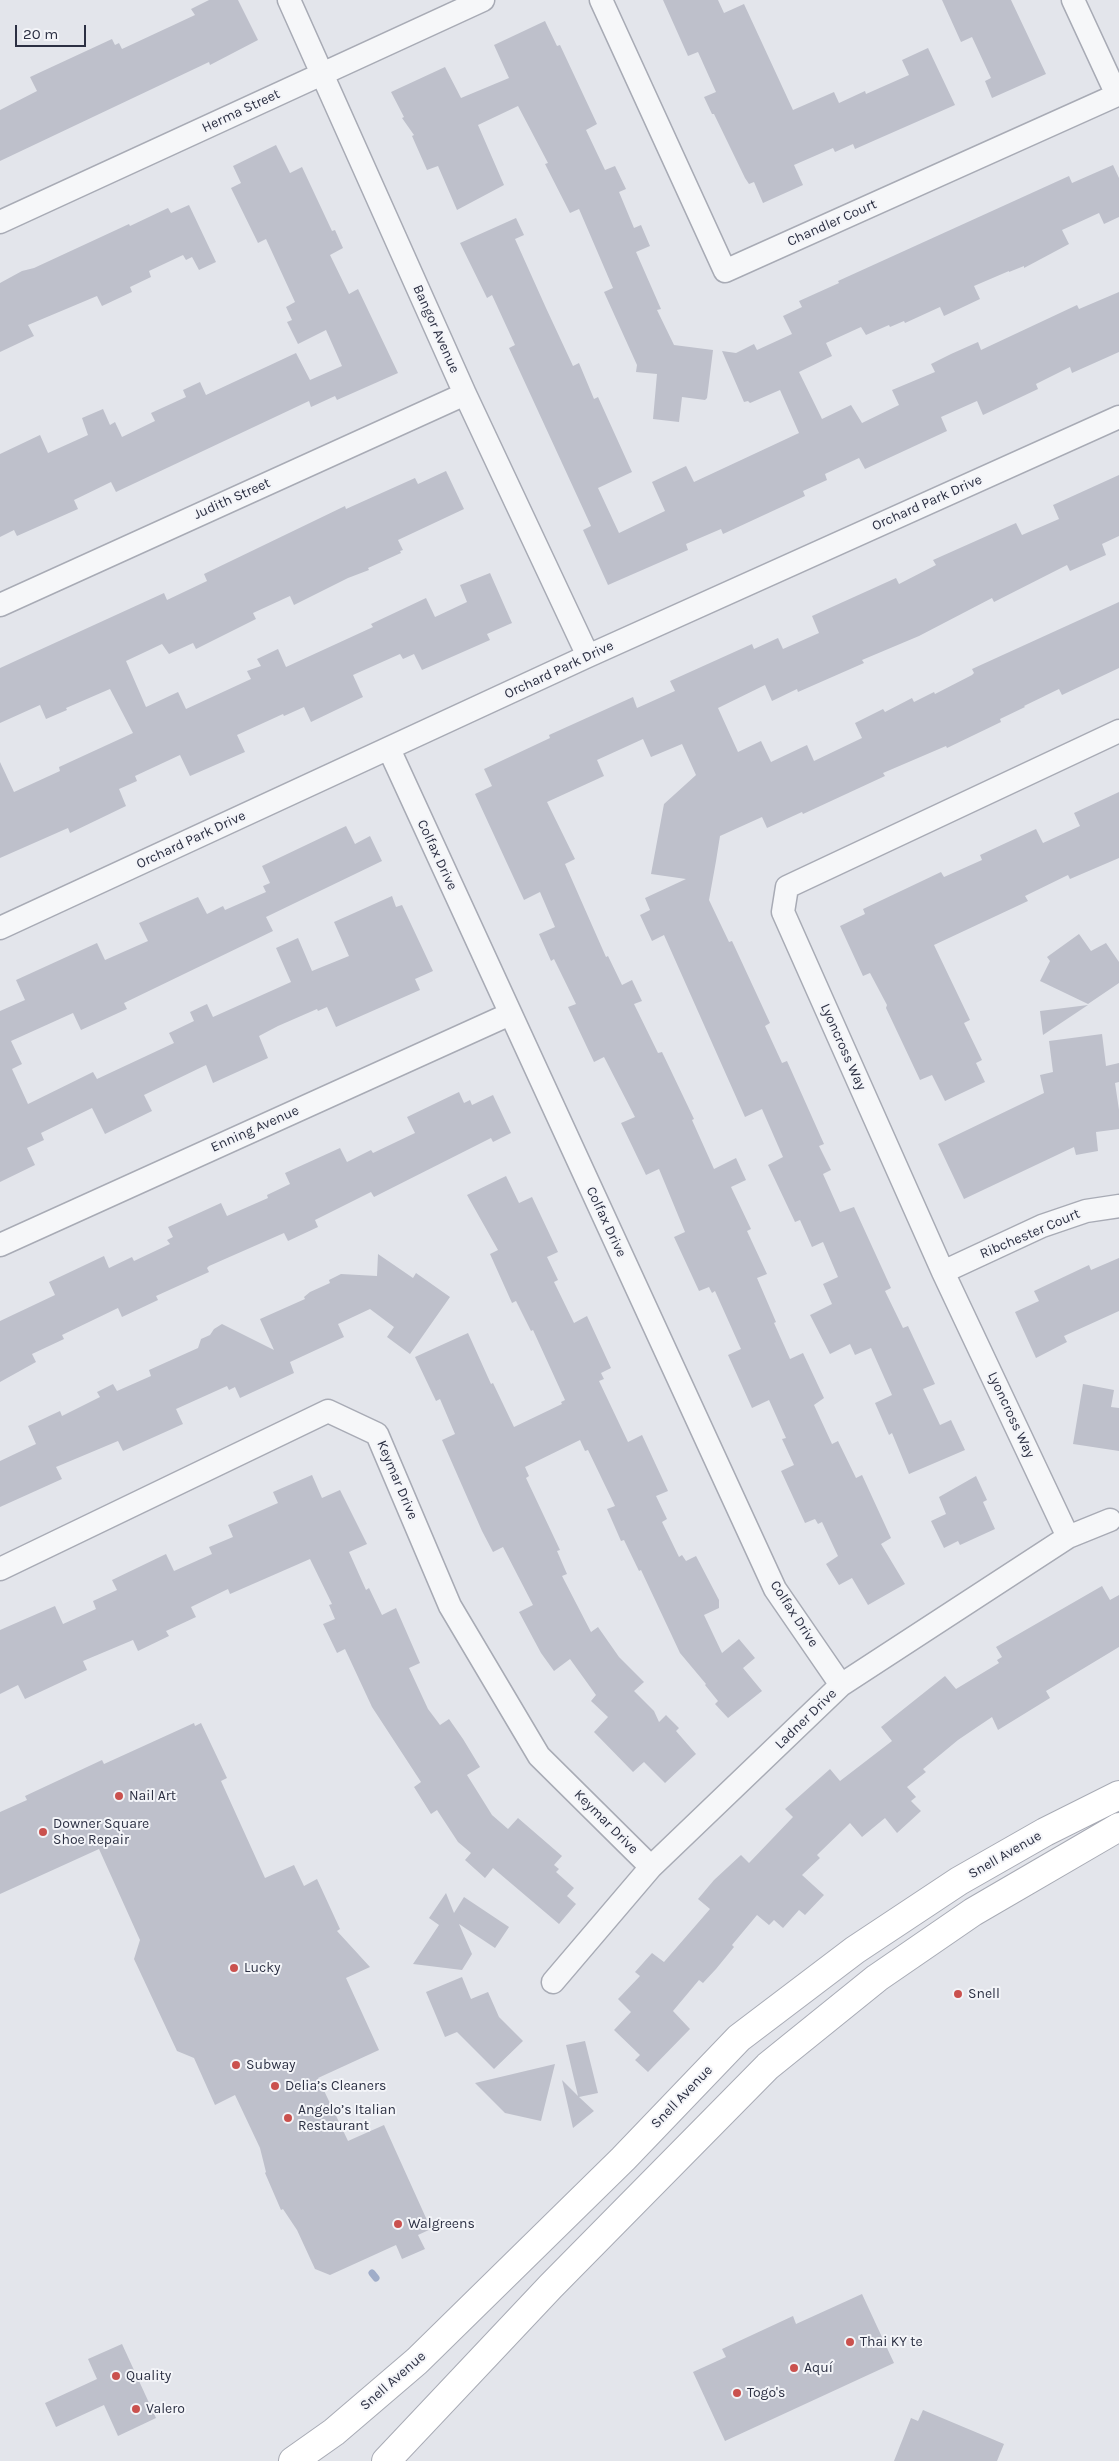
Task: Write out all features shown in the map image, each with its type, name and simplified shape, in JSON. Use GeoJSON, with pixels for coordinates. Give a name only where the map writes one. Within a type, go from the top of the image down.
{"type":"FeatureCollection","features":[{"type":"Feature","properties":{"kind":"main road","name":"Snell Avenue"},"geometry":{"type":"LineString","coordinates":[[293,2461],[334,2432],[417,2361],[623,2159],[739,2038],[855,1950],[959,1882],[1045,1832],[1119,1795]]}},
{"type":"Feature","properties":{"kind":"main road"},"geometry":{"type":"LineString","coordinates":[[386,2461],[656,2177],[768,2066],[877,1978],[973,1912],[1119,1827]]}},
{"type":"Feature","properties":{"kind":"street","name":"Bangor Avenue"},"geometry":{"type":"LineString","coordinates":[[289,0],[465,394],[588,656]]}},
{"type":"Feature","properties":{"kind":"street","name":"Herma Street"},"geometry":{"type":"LineString","coordinates":[[0,222],[483,0]]}},
{"type":"Feature","properties":{"kind":"street","name":"Chandler Court"},"geometry":{"type":"LineString","coordinates":[[601,0],[724,272],[1116,94],[1073,0]]}},
{"type":"Feature","properties":{"kind":"street","name":"Judith Street"},"geometry":{"type":"LineString","coordinates":[[0,604],[465,394]]}},
{"type":"Feature","properties":{"kind":"street","name":"Orchard Park Drive"},"geometry":{"type":"LineString","coordinates":[[0,928],[588,656],[1119,417]]}},
{"type":"Feature","properties":{"kind":"street","name":"Lyoncross Way"},"geometry":{"type":"LineString","coordinates":[[1068,1537],[943,1272],[783,912],[787,887],[1119,731]]}},
{"type":"Feature","properties":{"kind":"street","name":"Colfax Drive"},"geometry":{"type":"LineString","coordinates":[[389,749],[775,1589],[841,1685]]}},
{"type":"Feature","properties":{"kind":"street","name":"Enning Avenue"},"geometry":{"type":"LineString","coordinates":[[0,1245],[510,1014]]}},
{"type":"Feature","properties":{"kind":"street","name":"Ribchester Court"},"geometry":{"type":"LineString","coordinates":[[943,1272],[1042,1226],[1086,1211],[1119,1206]]}},
{"type":"Feature","properties":{"kind":"street","name":"Keymar Drive"},"geometry":{"type":"LineString","coordinates":[[0,1569],[328,1411],[377,1434],[450,1606],[539,1756],[651,1867]]}},
{"type":"Feature","properties":{"kind":"street","name":"Ladner Drive"},"geometry":{"type":"LineString","coordinates":[[552,1982],[651,1867],[841,1685],[1068,1537],[1110,1520]]}},
{"type":"Feature","properties":{"kind":"building"},"geometry":{"type":"Polygon","coordinates":[[[209,0],[238,0],[258,40],[210,65],[209,62],[0,161],[0,110],[37,91],[30,77],[112,39],[115,45],[119,43],[122,49],[195,15],[191,9],[209,0]]]}},
{"type":"Feature","properties":{"kind":"building"},"geometry":{"type":"Polygon","coordinates":[[[663,0],[718,0],[724,13],[744,4],[793,110],[834,92],[839,103],[865,91],[866,94],[909,75],[902,60],[928,48],[955,105],[855,149],[853,144],[835,152],[833,148],[794,165],[803,185],[763,203],[754,182],[749,184],[745,178],[704,97],[716,92],[698,52],[688,56],[663,0]]]}},
{"type":"Feature","properties":{"kind":"building"},"geometry":{"type":"Polygon","coordinates":[[[942,0],[1011,0],[1046,74],[992,98],[985,81],[991,78],[972,37],[961,42],[942,0]]]}},
{"type":"Feature","properties":{"kind":"building"},"geometry":{"type":"Polygon","coordinates":[[[545,21],[557,46],[560,45],[597,124],[586,130],[605,170],[615,166],[626,189],[619,192],[634,228],[641,225],[650,246],[636,252],[661,309],[657,310],[674,345],[713,350],[707,398],[705,400],[682,397],[679,422],[653,419],[657,374],[636,372],[637,365],[604,292],[613,288],[579,209],[570,213],[545,164],[548,163],[518,106],[478,125],[504,185],[457,210],[438,166],[427,170],[412,136],[414,135],[402,118],[404,117],[391,92],[445,67],[461,98],[509,78],[494,45],[545,21]]]}},
{"type":"Feature","properties":{"kind":"building"},"geometry":{"type":"Polygon","coordinates":[[[276,145],[290,173],[302,167],[332,231],[335,230],[343,248],[330,255],[349,294],[358,289],[398,373],[337,400],[335,396],[311,407],[309,401],[116,492],[111,482],[74,500],[78,509],[17,536],[14,530],[0,537],[0,454],[40,435],[48,453],[88,435],[82,418],[103,409],[110,425],[115,422],[122,437],[155,421],[151,413],[186,397],[183,390],[200,382],[206,395],[296,353],[310,380],[342,366],[326,330],[298,344],[287,322],[292,320],[286,307],[295,302],[266,239],[258,243],[231,188],[241,183],[233,166],[276,145]]]}},
{"type":"Feature","properties":{"kind":"building"},"geometry":{"type":"Polygon","coordinates":[[[1113,165],[1119,178],[1119,217],[1104,224],[1099,213],[1062,230],[1069,244],[1024,268],[1024,266],[1009,271],[974,286],[980,299],[944,316],[940,307],[905,323],[904,321],[890,327],[889,325],[866,335],[861,327],[826,343],[832,356],[799,372],[822,419],[851,405],[862,423],[899,405],[892,390],[935,372],[931,364],[978,342],[981,350],[1077,305],[1079,309],[1119,292],[1119,352],[1072,373],[1070,367],[1036,384],[1038,389],[983,415],[977,401],[941,417],[947,431],[865,469],[859,458],[825,474],[827,480],[803,491],[805,496],[723,534],[721,529],[686,544],[688,550],[608,585],[583,530],[591,526],[509,348],[515,345],[492,295],[487,298],[460,243],[516,218],[524,235],[515,239],[546,308],[573,366],[579,363],[594,399],[598,397],[632,472],[598,488],[619,533],[665,511],[652,482],[686,466],[694,482],[799,433],[780,390],[750,403],[748,401],[744,402],[722,351],[736,353],[754,344],[757,350],[792,334],[783,316],[802,307],[799,301],[839,283],[838,281],[1069,176],[1072,183],[1113,165]]]}},
{"type":"Feature","properties":{"kind":"building"},"geometry":{"type":"Polygon","coordinates":[[[189,205],[216,262],[199,270],[192,257],[186,260],[183,255],[149,271],[151,277],[130,287],[132,292],[102,306],[97,296],[28,325],[34,336],[0,352],[0,283],[22,271],[34,268],[129,224],[130,226],[168,208],[171,213],[189,205]]]}},
{"type":"Feature","properties":{"kind":"building"},"geometry":{"type":"Polygon","coordinates":[[[446,471],[464,509],[398,540],[403,550],[400,551],[401,553],[294,605],[290,596],[253,613],[256,619],[196,649],[193,643],[169,654],[162,644],[126,661],[146,707],[178,692],[186,709],[251,679],[247,671],[261,666],[257,659],[278,649],[286,667],[373,627],[371,624],[426,598],[435,617],[467,602],[460,585],[490,573],[512,623],[487,634],[490,640],[422,670],[414,654],[403,659],[400,654],[353,675],[363,697],[311,722],[304,707],[284,716],[283,714],[237,735],[245,752],[190,776],[180,755],[135,776],[137,781],[119,789],[126,806],[70,833],[68,828],[0,858],[0,762],[14,792],[60,771],[59,767],[133,733],[110,689],[46,719],[40,705],[0,723],[0,668],[164,593],[167,600],[207,581],[204,574],[345,506],[346,509],[415,478],[418,484],[446,471]]]}},
{"type":"Feature","properties":{"kind":"building"},"geometry":{"type":"Polygon","coordinates":[[[1119,475],[1119,536],[1102,544],[1106,555],[1070,571],[1067,565],[994,602],[992,598],[919,636],[862,660],[864,663],[798,692],[797,689],[772,701],[765,685],[718,708],[738,752],[761,741],[771,762],[807,745],[814,761],[862,738],[855,723],[883,709],[885,712],[912,698],[914,702],[934,692],[935,694],[972,675],[974,673],[972,669],[1119,602],[1119,668],[1062,695],[1059,689],[1000,719],[1001,722],[947,748],[946,746],[883,773],[885,776],[803,814],[802,812],[767,828],[762,817],[720,836],[709,900],[729,942],[732,941],[770,1023],[765,1026],[782,1063],[787,1061],[824,1144],[819,1146],[831,1170],[823,1174],[840,1212],[854,1207],[891,1288],[885,1291],[903,1328],[908,1326],[935,1384],[923,1389],[940,1425],[951,1420],[965,1450],[909,1474],[892,1433],[889,1435],[875,1403],[892,1395],[871,1348],[855,1355],[850,1344],[830,1354],[810,1315],[832,1304],[823,1284],[838,1277],[823,1242],[812,1247],[800,1220],[795,1222],[768,1165],[783,1157],[762,1109],[745,1117],[664,935],[652,941],[640,915],[650,910],[645,898],[686,879],[651,874],[664,804],[696,775],[682,744],[651,757],[643,739],[597,760],[604,776],[547,802],[575,859],[565,864],[606,957],[608,956],[622,985],[632,980],[642,1001],[634,1004],[658,1053],[662,1052],[694,1119],[692,1120],[714,1169],[736,1158],[746,1180],[731,1187],[751,1229],[747,1231],[767,1274],[757,1278],[776,1322],[774,1323],[790,1359],[803,1353],[824,1398],[814,1405],[832,1444],[838,1441],[856,1478],[862,1475],[891,1538],[881,1544],[905,1584],[868,1605],[852,1578],[839,1585],[826,1564],[838,1556],[822,1522],[818,1524],[815,1519],[805,1523],[781,1471],[794,1465],[782,1439],[786,1438],[769,1400],[752,1408],[728,1355],[741,1349],[715,1291],[712,1293],[709,1287],[699,1291],[674,1237],[685,1232],[659,1169],[646,1175],[621,1123],[635,1117],[604,1057],[594,1062],[568,1007],[576,1004],[554,959],[551,961],[539,934],[555,927],[540,892],[524,900],[475,794],[492,786],[484,769],[550,738],[549,735],[633,697],[637,708],[675,691],[670,681],[752,644],[754,649],[778,638],[783,649],[819,633],[812,616],[896,578],[899,584],[936,565],[933,560],[1016,523],[1022,535],[1059,519],[1053,505],[1119,475]]]}},
{"type":"Feature","properties":{"kind":"building"},"geometry":{"type":"Polygon","coordinates":[[[1119,792],[1119,858],[1070,879],[1068,875],[1025,896],[1028,901],[934,945],[970,1020],[964,1023],[982,1060],[976,1063],[985,1082],[945,1101],[932,1075],[920,1080],[886,1008],[887,1005],[870,973],[863,976],[840,926],[865,914],[863,909],[941,872],[944,877],[982,860],[980,855],[1036,829],[1043,843],[1080,826],[1074,813],[1119,792]]]}},
{"type":"Feature","properties":{"kind":"building"},"geometry":{"type":"Polygon","coordinates":[[[346,826],[355,844],[370,836],[382,861],[266,917],[273,931],[124,1003],[127,1009],[81,1030],[73,1013],[11,1041],[22,1064],[12,1069],[28,1104],[93,1072],[97,1079],[174,1043],[169,1033],[194,1021],[190,1012],[207,1004],[213,1017],[291,982],[276,948],[298,938],[312,971],[349,956],[334,922],[392,896],[396,907],[402,905],[433,971],[415,979],[420,990],[336,1027],[327,1007],[318,1011],[317,1009],[278,1026],[259,1036],[268,1058],[213,1083],[206,1065],[144,1095],[152,1111],[105,1134],[92,1108],[41,1133],[44,1140],[27,1148],[35,1165],[0,1182],[0,1011],[25,1000],[16,980],[97,943],[105,960],[148,941],[139,923],[198,897],[207,914],[223,906],[225,910],[266,892],[263,886],[270,883],[262,866],[346,826]]]}},
{"type":"Feature","properties":{"kind":"building"},"geometry":{"type":"Polygon","coordinates":[[[1079,934],[1091,951],[1106,943],[1119,962],[1119,983],[1088,1004],[1040,981],[1050,961],[1047,957],[1079,934]]]}},
{"type":"Feature","properties":{"kind":"building"},"geometry":{"type":"Polygon","coordinates":[[[1088,1005],[1043,1035],[1040,1011],[1088,1005]]]}},
{"type":"Feature","properties":{"kind":"building"},"geometry":{"type":"Polygon","coordinates":[[[1102,1034],[1106,1066],[1119,1063],[1119,1082],[1115,1083],[1119,1110],[1119,1129],[1096,1132],[1098,1151],[1076,1155],[1074,1147],[964,1199],[938,1144],[1044,1093],[1040,1075],[1053,1072],[1049,1041],[1102,1034]]]}},
{"type":"Feature","properties":{"kind":"building"},"geometry":{"type":"Polygon","coordinates":[[[459,1092],[464,1103],[470,1100],[472,1105],[493,1095],[511,1133],[493,1142],[491,1138],[374,1197],[371,1192],[315,1220],[318,1227],[288,1241],[284,1233],[209,1266],[207,1268],[209,1272],[156,1296],[158,1300],[122,1317],[118,1308],[62,1335],[64,1339],[32,1354],[36,1362],[0,1382],[0,1321],[55,1295],[49,1282],[104,1256],[109,1268],[132,1257],[134,1261],[170,1244],[167,1240],[173,1237],[168,1227],[221,1203],[227,1216],[268,1198],[267,1195],[290,1184],[285,1173],[340,1148],[347,1162],[371,1150],[373,1153],[415,1133],[407,1117],[459,1092]]]}},
{"type":"Feature","properties":{"kind":"building"},"geometry":{"type":"Polygon","coordinates":[[[506,1176],[519,1203],[532,1197],[558,1252],[547,1257],[558,1280],[554,1282],[574,1323],[587,1316],[611,1368],[601,1373],[604,1379],[599,1381],[628,1442],[642,1435],[668,1491],[656,1496],[667,1519],[662,1522],[679,1557],[682,1555],[686,1561],[696,1556],[719,1600],[719,1608],[704,1615],[722,1653],[739,1639],[755,1658],[743,1668],[762,1691],[728,1718],[715,1704],[718,1701],[706,1684],[680,1653],[641,1570],[639,1571],[624,1540],[621,1541],[607,1509],[615,1506],[588,1450],[585,1451],[580,1440],[525,1467],[529,1476],[526,1478],[560,1550],[557,1551],[567,1574],[562,1576],[591,1632],[598,1627],[619,1657],[644,1682],[634,1691],[654,1711],[659,1722],[666,1715],[679,1728],[676,1731],[696,1754],[665,1783],[644,1762],[633,1772],[594,1732],[608,1717],[591,1701],[596,1695],[570,1659],[554,1671],[541,1653],[519,1612],[533,1605],[503,1547],[493,1552],[482,1531],[442,1440],[455,1434],[440,1399],[436,1401],[415,1357],[468,1333],[491,1384],[493,1383],[514,1427],[562,1404],[561,1402],[565,1400],[533,1330],[531,1331],[516,1301],[512,1303],[490,1254],[498,1250],[467,1195],[506,1176]]]}},
{"type":"Feature","properties":{"kind":"building"},"geometry":{"type":"Polygon","coordinates":[[[378,1254],[413,1278],[416,1273],[450,1297],[410,1354],[387,1337],[394,1327],[370,1309],[338,1324],[344,1337],[290,1362],[294,1373],[240,1398],[235,1387],[229,1390],[227,1386],[176,1409],[183,1424],[123,1451],[118,1441],[56,1467],[62,1479],[0,1507],[0,1461],[36,1444],[28,1426],[60,1411],[62,1416],[100,1397],[97,1392],[113,1384],[117,1391],[151,1376],[149,1370],[198,1348],[201,1339],[210,1335],[214,1329],[222,1324],[274,1350],[260,1319],[305,1299],[304,1297],[310,1292],[330,1283],[329,1280],[341,1274],[377,1276],[378,1254]]]}},
{"type":"Feature","properties":{"kind":"building"},"geometry":{"type":"Polygon","coordinates":[[[1119,1258],[1119,1311],[1064,1336],[1067,1342],[1036,1358],[1015,1312],[1039,1301],[1034,1291],[1089,1265],[1091,1270],[1119,1258]]]}},
{"type":"Feature","properties":{"kind":"building"},"geometry":{"type":"Polygon","coordinates":[[[1083,1384],[1114,1390],[1111,1407],[1119,1408],[1119,1451],[1073,1444],[1083,1384]]]}},
{"type":"Feature","properties":{"kind":"building"},"geometry":{"type":"Polygon","coordinates":[[[312,1475],[322,1498],[340,1490],[367,1544],[349,1552],[366,1590],[369,1588],[382,1615],[396,1608],[420,1663],[409,1668],[428,1709],[440,1725],[449,1719],[480,1767],[467,1775],[492,1815],[508,1829],[518,1818],[562,1856],[554,1865],[559,1869],[556,1872],[574,1888],[567,1896],[576,1904],[559,1924],[493,1868],[485,1878],[465,1860],[471,1853],[458,1842],[437,1810],[431,1814],[414,1787],[421,1782],[372,1707],[345,1649],[337,1653],[323,1624],[335,1619],[329,1605],[332,1604],[310,1559],[230,1594],[228,1589],[191,1607],[196,1617],[166,1631],[169,1636],[138,1651],[133,1640],[83,1661],[87,1670],[25,1699],[18,1685],[0,1694],[0,1630],[55,1606],[63,1624],[96,1609],[93,1601],[117,1590],[112,1580],[166,1554],[174,1571],[212,1554],[209,1547],[233,1537],[228,1525],[278,1503],[273,1492],[312,1475]]]}},
{"type":"Feature","properties":{"kind":"building"},"geometry":{"type":"Polygon","coordinates":[[[976,1476],[987,1500],[983,1502],[995,1529],[960,1545],[958,1541],[944,1548],[931,1521],[946,1514],[939,1497],[976,1476]]]}},
{"type":"Feature","properties":{"kind":"building"},"geometry":{"type":"Polygon","coordinates":[[[1102,1586],[1110,1600],[1119,1595],[1119,1647],[1046,1691],[1050,1698],[998,1730],[992,1717],[958,1740],[923,1769],[926,1772],[907,1787],[916,1797],[911,1801],[921,1811],[897,1833],[885,1818],[862,1837],[850,1823],[817,1855],[820,1858],[802,1875],[824,1895],[805,1915],[799,1910],[783,1928],[774,1920],[769,1925],[757,1915],[732,1945],[734,1947],[716,1969],[703,1983],[699,1980],[673,2011],[690,2029],[648,2072],[635,2060],[640,2055],[614,2030],[631,2012],[618,1999],[640,1976],[635,1972],[652,1953],[664,1962],[710,1909],[698,1899],[714,1880],[741,1855],[749,1863],[793,1817],[785,1809],[830,1769],[840,1781],[892,1741],[881,1727],[945,1676],[956,1689],[999,1663],[997,1660],[1002,1657],[996,1647],[1102,1586]]]}},
{"type":"Feature","properties":{"kind":"building"},"geometry":{"type":"Polygon","coordinates":[[[194,1723],[195,1726],[201,1723],[227,1778],[221,1781],[265,1878],[294,1865],[304,1886],[317,1879],[340,1929],[337,1931],[370,1967],[346,1978],[379,2050],[318,2078],[348,2141],[384,2125],[431,2229],[418,2235],[425,2249],[402,2259],[396,2245],[330,2275],[315,2269],[297,2230],[283,2209],[281,2210],[265,2173],[260,2148],[235,2095],[215,2105],[194,2058],[177,2051],[134,1959],[140,1940],[99,1849],[0,1894],[0,1812],[27,1800],[25,1796],[102,1760],[104,1764],[194,1723]]]}},
{"type":"Feature","properties":{"kind":"building"},"geometry":{"type":"Polygon","coordinates":[[[446,1893],[454,1913],[464,1897],[509,1927],[495,1948],[459,1924],[472,1954],[462,1970],[413,1964],[439,1925],[429,1918],[446,1893]]]}},
{"type":"Feature","properties":{"kind":"building"},"geometry":{"type":"Polygon","coordinates":[[[462,1977],[471,1999],[488,1992],[499,2017],[523,2041],[494,2069],[457,2032],[445,2037],[426,1992],[462,1977]]]}},
{"type":"Feature","properties":{"kind":"building"},"geometry":{"type":"Polygon","coordinates":[[[585,2041],[598,2093],[579,2097],[594,2111],[573,2128],[562,2080],[578,2096],[566,2045],[585,2041]]]}},
{"type":"Feature","properties":{"kind":"building"},"geometry":{"type":"Polygon","coordinates":[[[555,2064],[541,2121],[505,2113],[475,2083],[555,2064]]]}},
{"type":"Feature","properties":{"kind":"building"},"geometry":{"type":"Polygon","coordinates":[[[862,2294],[894,2363],[725,2441],[693,2372],[726,2357],[722,2349],[793,2316],[796,2324],[862,2294]]]}},
{"type":"Feature","properties":{"kind":"building"},"geometry":{"type":"Polygon","coordinates":[[[122,2344],[156,2418],[118,2436],[104,2405],[56,2427],[45,2403],[97,2379],[88,2359],[122,2344]]]}},
{"type":"Feature","properties":{"kind":"building"},"geometry":{"type":"Polygon","coordinates":[[[923,2410],[1004,2444],[997,2461],[894,2461],[911,2418],[918,2421],[923,2410]]]}},
{"type":"Feature","properties":{"kind":"waterway"},"geometry":{"type":"LineString","coordinates":[[372,2273],[376,2278]]}},
{"type":"Feature","properties":{"kind":"place","name":"Nail Art"},"geometry":{"type":"Point","coordinates":[119,1796]}},
{"type":"Feature","properties":{"kind":"place","name":"Downer Square Shoe Repair"},"geometry":{"type":"Point","coordinates":[43,1832]}},
{"type":"Feature","properties":{"kind":"place","name":"Lucky"},"geometry":{"type":"Point","coordinates":[234,1968]}},
{"type":"Feature","properties":{"kind":"place","name":"Snell"},"geometry":{"type":"Point","coordinates":[958,1994]}},
{"type":"Feature","properties":{"kind":"place","name":"Subway"},"geometry":{"type":"Point","coordinates":[236,2065]}},
{"type":"Feature","properties":{"kind":"place","name":"Delia’s Cleaners"},"geometry":{"type":"Point","coordinates":[275,2086]}},
{"type":"Feature","properties":{"kind":"place","name":"Angelo’s Italian Restaurant"},"geometry":{"type":"Point","coordinates":[288,2118]}},
{"type":"Feature","properties":{"kind":"place","name":"Walgreens"},"geometry":{"type":"Point","coordinates":[398,2224]}},
{"type":"Feature","properties":{"kind":"place","name":"Thai KY te"},"geometry":{"type":"Point","coordinates":[850,2342]}},
{"type":"Feature","properties":{"kind":"place","name":"Aquí"},"geometry":{"type":"Point","coordinates":[794,2368]}},
{"type":"Feature","properties":{"kind":"place","name":"Quality"},"geometry":{"type":"Point","coordinates":[116,2376]}},
{"type":"Feature","properties":{"kind":"place","name":"Togo's"},"geometry":{"type":"Point","coordinates":[737,2393]}},
{"type":"Feature","properties":{"kind":"place","name":"Valero"},"geometry":{"type":"Point","coordinates":[136,2409]}}]}
